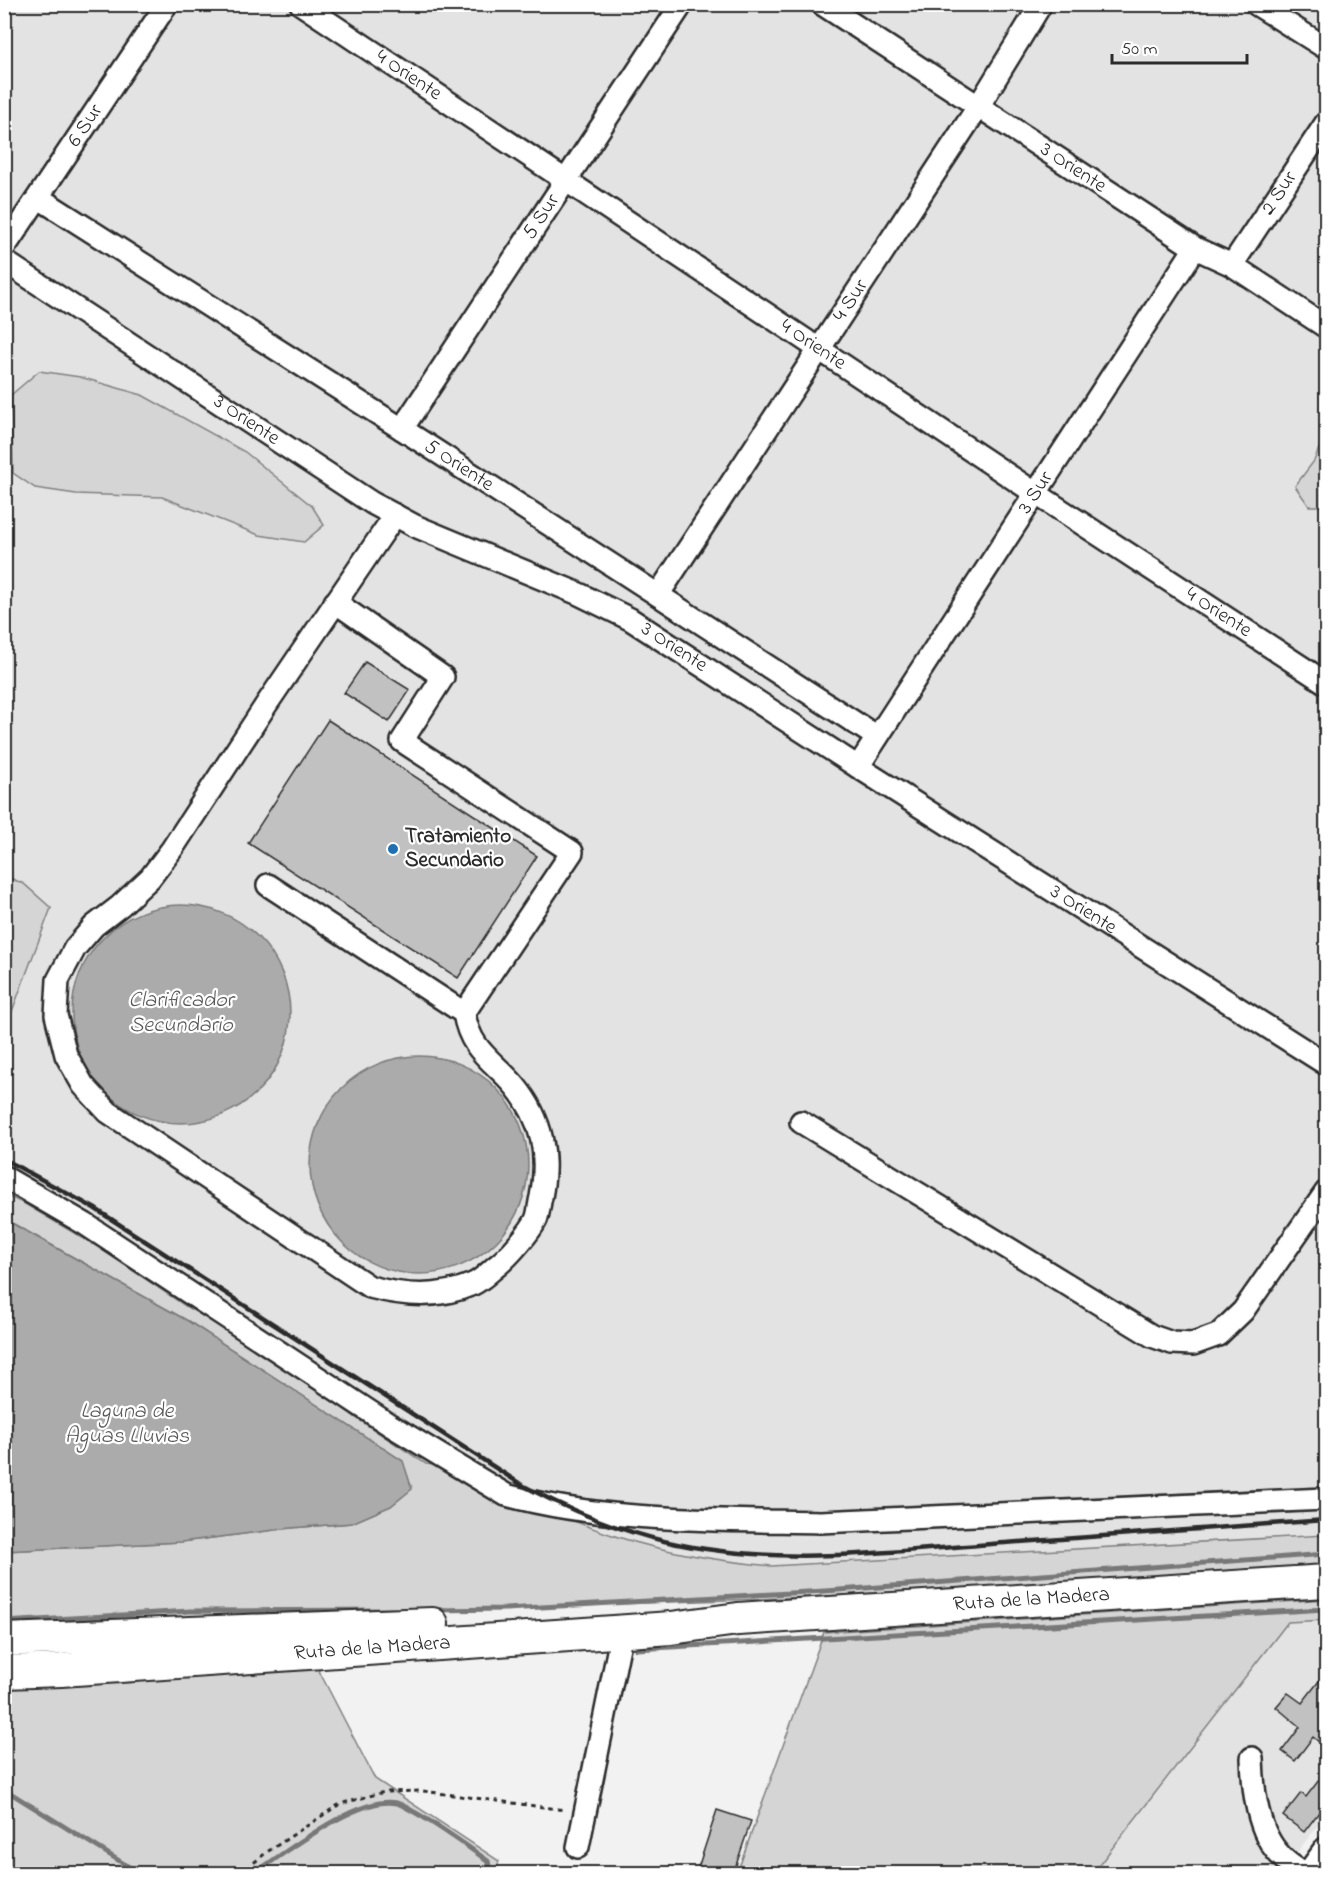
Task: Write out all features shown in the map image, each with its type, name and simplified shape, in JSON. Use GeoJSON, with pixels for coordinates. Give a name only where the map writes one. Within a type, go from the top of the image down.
{"type":"FeatureCollection","features":[{"type":"Feature","properties":{"kind":"highway","name":"Ruta de la Madera"},"geometry":{"type":"LineString","coordinates":[[4,1672],[622,1632],[738,1619],[1326,1581]]}},
{"type":"Feature","properties":{"kind":"highway","name":"Ruta de la Madera"},"geometry":{"type":"LineString","coordinates":[[4,1640],[673,1616],[738,1619]]}},
{"type":"Feature","properties":{"kind":"street","name":"6 Sur"},"geometry":{"type":"LineString","coordinates":[[4,248],[167,4]]}},
{"type":"Feature","properties":{"kind":"street","name":"4 Oriente"},"geometry":{"type":"LineString","coordinates":[[302,4],[1035,493],[1326,683]]}},
{"type":"Feature","properties":{"kind":"street","name":"5 Sur"},"geometry":{"type":"LineString","coordinates":[[402,429],[682,4]]}},
{"type":"Feature","properties":{"kind":"street","name":"3 Oriente"},"geometry":{"type":"LineString","coordinates":[[822,4],[1195,248],[1232,265],[1326,327]]}},
{"type":"Feature","properties":{"kind":"street","name":"4 Sur"},"geometry":{"type":"LineString","coordinates":[[658,595],[978,107],[1041,4]]}},
{"type":"Feature","properties":{"kind":"street"},"geometry":{"type":"LineString","coordinates":[[1256,4],[1326,48]]}},
{"type":"Feature","properties":{"kind":"street","name":"2 Sur"},"geometry":{"type":"LineString","coordinates":[[1232,265],[1326,123]]}},
{"type":"Feature","properties":{"kind":"street","name":"5 Oriente"},"geometry":{"type":"LineString","coordinates":[[39,198],[877,736]]}},
{"type":"Feature","properties":{"kind":"street","name":"3 Sur"},"geometry":{"type":"LineString","coordinates":[[858,767],[1195,248]]}},
{"type":"Feature","properties":{"kind":"street","name":"3 Oriente"},"geometry":{"type":"LineString","coordinates":[[4,261],[372,503],[415,526],[579,594],[630,619],[858,767],[1326,1064]]}},
{"type":"Feature","properties":{"kind":"street"},"geometry":{"type":"LineString","coordinates":[[335,602],[443,677],[402,741],[572,852],[464,1013],[466,1027],[477,1049],[514,1086],[536,1116],[542,1139],[546,1173],[536,1220],[509,1256],[474,1284],[438,1294],[397,1294],[370,1287],[108,1112],[83,1085],[66,1055],[56,1015],[58,980],[75,948],[94,926],[150,878],[172,849],[335,602],[395,515]]}},
{"type":"Feature","properties":{"kind":"street"},"geometry":{"type":"LineString","coordinates":[[268,885],[464,1013]]}},
{"type":"Feature","properties":{"kind":"street"},"geometry":{"type":"LineString","coordinates":[[801,1122],[1152,1336],[1172,1343],[1193,1344],[1218,1335],[1243,1311],[1326,1192]]}},
{"type":"Feature","properties":{"kind":"street"},"geometry":{"type":"LineString","coordinates":[[4,1177],[85,1224],[390,1425],[506,1495],[520,1499],[595,1512],[740,1521],[820,1522],[1326,1499]]}},
{"type":"Feature","properties":{"kind":"street"},"geometry":{"type":"LineString","coordinates":[[578,1847],[622,1632]]}},
{"type":"Feature","properties":{"kind":"street"},"geometry":{"type":"LineString","coordinates":[[1252,1758],[1255,1795],[1265,1828],[1280,1856],[1305,1874],[1326,1848]]}},
{"type":"Feature","properties":{"kind":"path"},"geometry":{"type":"LineString","coordinates":[[240,1874],[267,1852],[340,1804],[384,1792],[423,1791],[585,1812]]}},
{"type":"Feature","properties":{"kind":"shaded area"},"geometry":{"type":"Polygon","coordinates":[[[5,5],[1326,5],[1326,1535],[700,1570],[5,1605],[5,5]]]}},
{"type":"Feature","properties":{"kind":"shaded area"},"geometry":{"type":"Polygon","coordinates":[[[39,371],[80,377],[142,395],[245,452],[312,506],[324,525],[304,542],[259,535],[162,497],[76,494],[35,488],[13,473],[11,395],[39,371]]]}},
{"type":"Feature","properties":{"kind":"shaded area"},"geometry":{"type":"Polygon","coordinates":[[[1326,431],[1326,506],[1309,506],[1295,486],[1314,461],[1326,431]]]}},
{"type":"Feature","properties":{"kind":"shaded area"},"geometry":{"type":"Polygon","coordinates":[[[5,876],[24,884],[51,908],[5,1030],[5,876]]]}},
{"type":"Feature","properties":{"kind":"shaded area"},"geometry":{"type":"Polygon","coordinates":[[[5,1195],[25,1204],[98,1247],[187,1307],[240,1337],[426,1464],[448,1467],[532,1504],[637,1543],[694,1556],[771,1566],[1326,1535],[1326,1565],[811,1597],[187,1619],[5,1629],[5,1551],[181,1542],[352,1523],[402,1461],[188,1321],[5,1219],[5,1195]]]}},
{"type":"Feature","properties":{"kind":"shaded area"},"geometry":{"type":"Polygon","coordinates":[[[1326,1599],[1326,1620],[1288,1622],[1093,1873],[737,1873],[824,1632],[1326,1599]]]}},
{"type":"Feature","properties":{"kind":"shaded area"},"geometry":{"type":"Polygon","coordinates":[[[1326,1620],[1326,1815],[1281,1873],[1093,1874],[1288,1622],[1326,1620]]]}},
{"type":"Feature","properties":{"kind":"shaded area"},"geometry":{"type":"Polygon","coordinates":[[[317,1667],[375,1779],[499,1861],[495,1874],[5,1874],[5,1689],[317,1667]]]}},
{"type":"Feature","properties":{"kind":"water","name":"Clarificador Secundario"},"geometry":{"type":"Polygon","coordinates":[[[192,905],[223,913],[242,923],[258,937],[272,953],[282,972],[290,1003],[290,1025],[282,1056],[272,1075],[258,1091],[242,1105],[223,1115],[192,1123],[170,1123],[139,1115],[120,1105],[90,1075],[80,1056],[74,1035],[72,1003],[80,972],[90,953],[120,923],[139,913],[160,907],[192,905]]]}},
{"type":"Feature","properties":{"kind":"water"},"geometry":{"type":"Polygon","coordinates":[[[430,1056],[461,1064],[480,1074],[496,1088],[510,1104],[520,1123],[528,1154],[528,1176],[520,1207],[510,1226],[496,1242],[480,1256],[461,1266],[430,1274],[408,1274],[377,1266],[358,1256],[328,1226],[318,1207],[312,1186],[310,1154],[318,1123],[328,1104],[358,1074],[377,1064],[398,1058],[430,1056]]]}},
{"type":"Feature","properties":{"kind":"water","name":"Laguna de Aguas Lluvias"},"geometry":{"type":"Polygon","coordinates":[[[4,1219],[188,1321],[403,1461],[412,1489],[391,1506],[352,1523],[181,1542],[5,1551],[4,1219]]]}},
{"type":"Feature","properties":{"kind":"building"},"geometry":{"type":"Polygon","coordinates":[[[365,662],[410,690],[389,722],[344,693],[365,662]]]}},
{"type":"Feature","properties":{"kind":"building","name":"Tratamiento Secundario"},"geometry":{"type":"Polygon","coordinates":[[[328,720],[537,856],[458,978],[248,843],[328,720]]]}},
{"type":"Feature","properties":{"kind":"building"},"geometry":{"type":"Polygon","coordinates":[[[1326,1672],[1326,1748],[1313,1737],[1295,1761],[1282,1751],[1300,1727],[1276,1707],[1288,1693],[1302,1703],[1326,1672]]]}},
{"type":"Feature","properties":{"kind":"building"},"geometry":{"type":"Polygon","coordinates":[[[1326,1771],[1326,1803],[1304,1832],[1283,1816],[1301,1793],[1306,1797],[1326,1771]]]}},
{"type":"Feature","properties":{"kind":"building"},"geometry":{"type":"Polygon","coordinates":[[[717,1810],[751,1821],[733,1874],[696,1874],[717,1810]]]}},
{"type":"Feature","properties":{"kind":"waterway"},"geometry":{"type":"LineString","coordinates":[[433,1610],[506,1609],[825,1591],[1326,1554]]}},
{"type":"Feature","properties":{"kind":"waterway"},"geometry":{"type":"LineString","coordinates":[[636,1649],[1326,1609]]}},
{"type":"Feature","properties":{"kind":"waterway"},"geometry":{"type":"LineString","coordinates":[[4,1622],[190,1611],[394,1610]]}},
{"type":"Feature","properties":{"kind":"waterway"},"geometry":{"type":"LineString","coordinates":[[4,1789],[134,1870],[145,1874]]}},
{"type":"Feature","properties":{"kind":"waterway"},"geometry":{"type":"LineString","coordinates":[[259,1870],[345,1815],[364,1807],[381,1803],[396,1803],[434,1824],[488,1861],[491,1874]]}},
{"type":"Feature","properties":{"kind":"railway"},"geometry":{"type":"LineString","coordinates":[[4,1159],[94,1208],[522,1485],[588,1516],[658,1540],[743,1553],[818,1556],[1326,1520]]}},
{"type":"Feature","properties":{"kind":"place","name":"Tratamiento Secundario"},"geometry":{"type":"Point","coordinates":[393,849]}}]}
